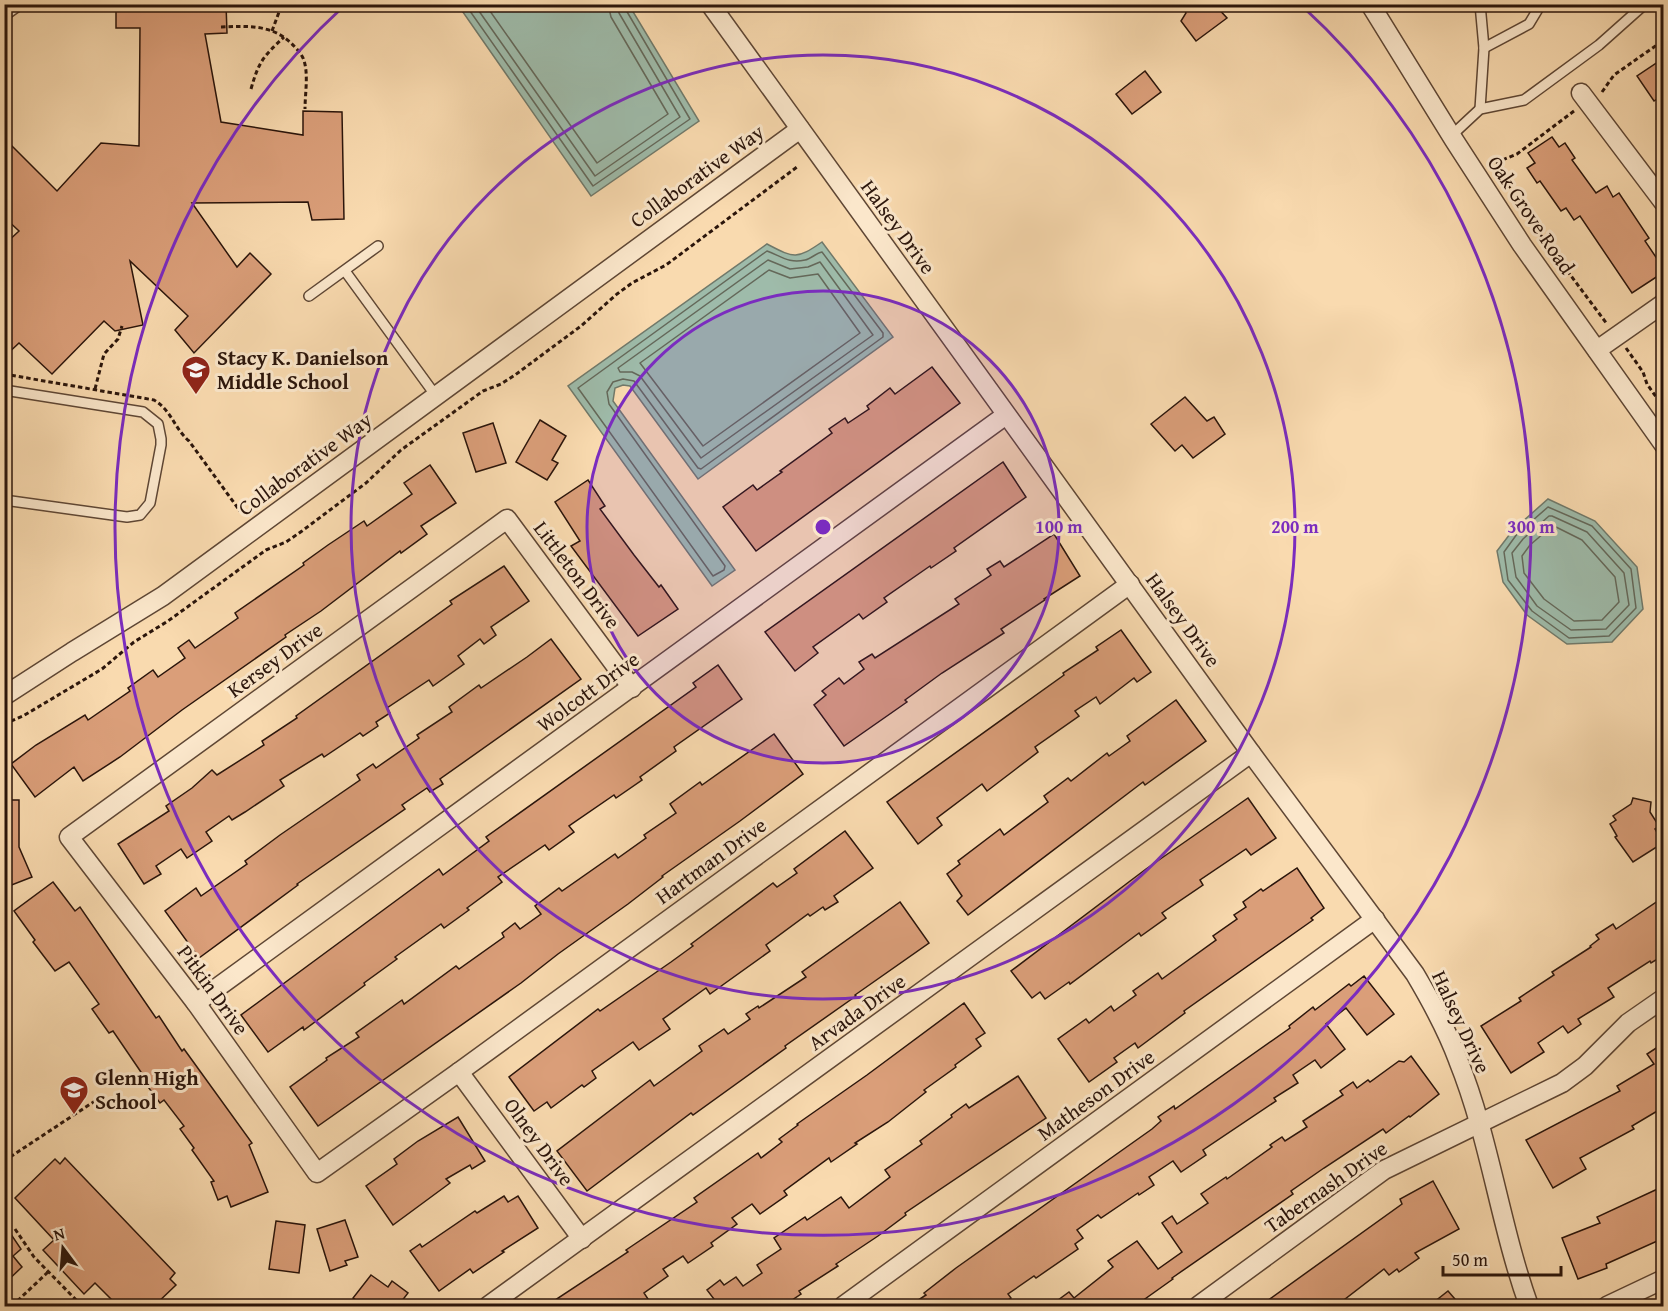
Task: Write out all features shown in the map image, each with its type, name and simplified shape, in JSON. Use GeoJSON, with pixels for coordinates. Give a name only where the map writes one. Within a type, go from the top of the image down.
{"type":"FeatureCollection","features":[{"type":"Feature","properties":{"kind":"street","name":"Halsey Drive"},"geometry":{"type":"LineString","coordinates":[[710,4],[1251,753],[1415,974],[1459,1060],[1529,1306]]}},
{"type":"Feature","properties":{"kind":"street","name":"Oak Grove Road"},"geometry":{"type":"LineString","coordinates":[[1370,4],[1451,136],[1522,244],[1664,445]]}},
{"type":"Feature","properties":{"kind":"street"},"geometry":{"type":"LineString","coordinates":[[1584,98],[1664,203]]}},
{"type":"Feature","properties":{"kind":"street","name":"Collaborative Way"},"geometry":{"type":"LineString","coordinates":[[4,696],[163,596],[800,129]]}},
{"type":"Feature","properties":{"kind":"street"},"geometry":{"type":"LineString","coordinates":[[1597,350],[1664,303]]}},
{"type":"Feature","properties":{"kind":"street","name":"Wolcott Drive"},"geometry":{"type":"LineString","coordinates":[[196,1003],[1006,415]]}},
{"type":"Feature","properties":{"kind":"street","name":"Littleton Drive"},"geometry":{"type":"LineString","coordinates":[[507,519],[632,688]]}},
{"type":"Feature","properties":{"kind":"street","name":"Kersey Drive"},"geometry":{"type":"LineString","coordinates":[[69,837],[507,519]]}},
{"type":"Feature","properties":{"kind":"street","name":"Hartman Drive"},"geometry":{"type":"LineString","coordinates":[[317,1173],[1130,584]]}},
{"type":"Feature","properties":{"kind":"street","name":"Arvada Drive"},"geometry":{"type":"LineString","coordinates":[[488,1306],[1251,753]]}},
{"type":"Feature","properties":{"kind":"street","name":"Pitkin Drive"},"geometry":{"type":"LineString","coordinates":[[69,837],[196,1003],[317,1173]]}},
{"type":"Feature","properties":{"kind":"street","name":"Matheson Drive"},"geometry":{"type":"LineString","coordinates":[[843,1306],[1375,919]]}},
{"type":"Feature","properties":{"kind":"street","name":"Tabernash Drive"},"geometry":{"type":"LineString","coordinates":[[1198,1306],[1384,1170],[1562,1083],[1585,1066],[1628,1023],[1664,998]]}},
{"type":"Feature","properties":{"kind":"street","name":"Olney Drive"},"geometry":{"type":"LineString","coordinates":[[459,1072],[582,1239]]}},
{"type":"Feature","properties":{"kind":"street"},"geometry":{"type":"LineString","coordinates":[[1606,1306],[1664,1279]]}},
{"type":"Feature","properties":{"kind":"lane"},"geometry":{"type":"LineString","coordinates":[[4,16],[21,4]]}},
{"type":"Feature","properties":{"kind":"lane"},"geometry":{"type":"LineString","coordinates":[[1480,4],[1484,48],[1480,109]]}},
{"type":"Feature","properties":{"kind":"lane"},"geometry":{"type":"LineString","coordinates":[[1484,48],[1529,24],[1541,4]]}},
{"type":"Feature","properties":{"kind":"lane"},"geometry":{"type":"LineString","coordinates":[[1451,136],[1480,109],[1524,100],[1599,45],[1645,4]]}},
{"type":"Feature","properties":{"kind":"lane"},"geometry":{"type":"LineString","coordinates":[[309,296],[378,246]]}},
{"type":"Feature","properties":{"kind":"lane"},"geometry":{"type":"LineString","coordinates":[[345,270],[436,396]]}},
{"type":"Feature","properties":{"kind":"lane"},"geometry":{"type":"LineString","coordinates":[[4,390],[143,412],[158,424],[161,439],[150,503],[140,514],[127,518],[4,500]]}},
{"type":"Feature","properties":{"kind":"path"},"geometry":{"type":"LineString","coordinates":[[272,31],[282,4]]}},
{"type":"Feature","properties":{"kind":"path"},"geometry":{"type":"LineString","coordinates":[[221,27],[252,26],[284,37],[302,56],[305,68],[305,109]]}},
{"type":"Feature","properties":{"kind":"path"},"geometry":{"type":"LineString","coordinates":[[251,89],[257,67],[284,37]]}},
{"type":"Feature","properties":{"kind":"path"},"geometry":{"type":"LineString","coordinates":[[1664,40],[1614,75],[1600,94],[1584,98],[1566,116],[1516,154],[1496,163],[1527,217],[1643,372],[1647,384],[1664,408]]}},
{"type":"Feature","properties":{"kind":"path"},"geometry":{"type":"LineString","coordinates":[[4,724],[23,716],[102,669],[134,642],[168,621],[266,550],[286,542],[302,531],[366,483],[396,454],[483,391],[515,375],[581,326],[604,304],[632,283],[666,265],[797,167]]}},
{"type":"Feature","properties":{"kind":"path"},"geometry":{"type":"LineString","coordinates":[[95,388],[104,354],[118,339],[122,327]]}},
{"type":"Feature","properties":{"kind":"path"},"geometry":{"type":"LineString","coordinates":[[4,1161],[95,1101]]}},
{"type":"Feature","properties":{"kind":"path"},"geometry":{"type":"LineString","coordinates":[[4,1213],[10,1222]]}},
{"type":"Feature","properties":{"kind":"path"},"geometry":{"type":"LineString","coordinates":[[15,1229],[34,1257],[82,1306]]}},
{"type":"Feature","properties":{"kind":"path"},"geometry":{"type":"LineString","coordinates":[[12,1306],[48,1272]]}},
{"type":"Feature","properties":{"kind":"water"},"geometry":{"type":"Polygon","coordinates":[[[458,5],[629,5],[699,121],[591,196],[458,5]]]}},
{"type":"Feature","properties":{"kind":"water"},"geometry":{"type":"Polygon","coordinates":[[[822,242],[893,337],[698,479],[630,386],[623,385],[615,388],[613,401],[735,570],[712,586],[568,386],[767,244],[795,255],[806,252],[822,242]]]}},
{"type":"Feature","properties":{"kind":"water"},"geometry":{"type":"Polygon","coordinates":[[[1548,499],[1595,521],[1637,567],[1643,609],[1612,642],[1567,644],[1527,615],[1503,582],[1497,551],[1513,530],[1548,499]]]}},
{"type":"Feature","properties":{"kind":"building","name":"Stacy K. Danielson Middle School"},"geometry":{"type":"Polygon","coordinates":[[[116,4],[226,4],[227,33],[205,34],[221,122],[303,135],[303,111],[342,112],[344,219],[312,220],[308,202],[192,203],[237,267],[250,253],[271,274],[194,353],[175,330],[188,316],[130,261],[143,325],[115,331],[104,321],[52,374],[19,343],[4,357],[4,245],[19,231],[4,217],[4,138],[57,191],[101,143],[139,146],[140,28],[116,28],[116,4]]]}},
{"type":"Feature","properties":{"kind":"building"},"geometry":{"type":"Polygon","coordinates":[[[1182,4],[1214,4],[1227,18],[1196,41],[1181,21],[1186,13],[1182,4]]]}},
{"type":"Feature","properties":{"kind":"building"},"geometry":{"type":"Polygon","coordinates":[[[1664,58],[1664,94],[1654,101],[1637,76],[1664,58]]]}},
{"type":"Feature","properties":{"kind":"building"},"geometry":{"type":"Polygon","coordinates":[[[1145,71],[1161,92],[1132,114],[1116,94],[1145,71]]]}},
{"type":"Feature","properties":{"kind":"building"},"geometry":{"type":"Polygon","coordinates":[[[1552,137],[1559,147],[1565,143],[1575,158],[1572,160],[1596,193],[1607,186],[1613,197],[1619,193],[1649,238],[1645,241],[1664,272],[1632,293],[1580,216],[1574,220],[1566,208],[1561,211],[1540,181],[1537,183],[1527,168],[1535,163],[1528,153],[1552,137]]]}},
{"type":"Feature","properties":{"kind":"building"},"geometry":{"type":"Polygon","coordinates":[[[932,367],[960,403],[756,551],[723,507],[753,485],[757,490],[782,472],[780,471],[832,433],[829,429],[845,418],[848,423],[869,409],[867,406],[890,388],[895,394],[932,367]]]}},
{"type":"Feature","properties":{"kind":"building"},"geometry":{"type":"Polygon","coordinates":[[[1185,397],[1207,421],[1214,417],[1225,434],[1193,458],[1182,445],[1175,451],[1151,424],[1185,397]]]}},
{"type":"Feature","properties":{"kind":"building"},"geometry":{"type":"Polygon","coordinates":[[[540,420],[566,436],[552,460],[558,463],[547,480],[516,462],[540,420]]]}},
{"type":"Feature","properties":{"kind":"building"},"geometry":{"type":"Polygon","coordinates":[[[493,423],[506,463],[476,472],[463,433],[493,423]]]}},
{"type":"Feature","properties":{"kind":"building"},"geometry":{"type":"Polygon","coordinates":[[[1003,462],[1026,497],[954,548],[956,551],[884,598],[887,602],[863,619],[859,614],[813,647],[818,653],[795,671],[765,632],[1003,462]]]}},
{"type":"Feature","properties":{"kind":"building"},"geometry":{"type":"Polygon","coordinates":[[[430,465],[456,503],[421,526],[427,534],[401,553],[400,551],[120,757],[83,781],[74,767],[35,797],[11,764],[36,745],[85,715],[88,720],[130,691],[128,688],[153,670],[158,677],[185,658],[178,648],[189,640],[195,648],[238,618],[235,613],[304,565],[303,563],[328,545],[364,521],[367,526],[412,494],[404,483],[430,465]]]}},
{"type":"Feature","properties":{"kind":"building"},"geometry":{"type":"Polygon","coordinates":[[[588,480],[605,506],[600,509],[678,609],[638,636],[571,546],[580,541],[555,502],[588,480]]]}},
{"type":"Feature","properties":{"kind":"building"},"geometry":{"type":"Polygon","coordinates":[[[1054,534],[1080,576],[1001,629],[1004,633],[942,673],[905,700],[907,702],[844,746],[814,705],[826,695],[822,691],[839,678],[844,684],[864,669],[859,662],[872,654],[875,658],[959,604],[955,599],[991,575],[987,569],[1000,561],[1004,567],[1054,534]]]}},
{"type":"Feature","properties":{"kind":"building"},"geometry":{"type":"Polygon","coordinates":[[[504,566],[529,601],[491,627],[496,635],[484,644],[480,639],[458,656],[464,664],[433,686],[429,680],[387,708],[390,713],[376,722],[378,726],[363,736],[360,733],[324,757],[322,754],[280,780],[284,786],[232,820],[229,816],[206,832],[212,841],[187,858],[181,849],[156,866],[161,874],[144,884],[118,844],[169,811],[166,806],[192,788],[212,770],[217,775],[264,745],[262,741],[297,718],[296,716],[452,604],[450,601],[504,566]]]}},
{"type":"Feature","properties":{"kind":"building"},"geometry":{"type":"Polygon","coordinates":[[[1121,630],[1151,672],[1137,682],[1134,678],[1100,704],[1096,697],[1075,711],[1079,716],[1035,747],[1038,752],[987,791],[982,784],[937,818],[942,825],[918,844],[887,802],[1064,675],[1063,673],[1098,650],[1096,647],[1121,630]]]}},
{"type":"Feature","properties":{"kind":"building"},"geometry":{"type":"Polygon","coordinates":[[[551,639],[581,679],[440,779],[443,784],[430,792],[427,788],[402,805],[405,809],[297,884],[199,958],[165,911],[196,888],[201,896],[247,864],[245,861],[360,780],[357,775],[373,764],[376,768],[419,738],[417,735],[452,712],[449,707],[479,685],[481,688],[551,639]]]}},
{"type":"Feature","properties":{"kind":"building"},"geometry":{"type":"Polygon","coordinates":[[[718,665],[742,699],[674,747],[676,751],[640,777],[642,780],[616,798],[614,795],[569,826],[574,832],[549,850],[545,845],[498,877],[502,882],[467,908],[469,910],[444,928],[441,924],[395,957],[397,959],[364,983],[365,985],[304,1030],[303,1027],[268,1052],[241,1015],[439,869],[443,875],[489,841],[486,837],[696,687],[693,683],[718,665]]]}},
{"type":"Feature","properties":{"kind":"building"},"geometry":{"type":"Polygon","coordinates":[[[1176,700],[1206,741],[1145,785],[1143,782],[968,915],[957,901],[962,896],[947,874],[960,864],[958,861],[1000,829],[1004,835],[1048,802],[1044,796],[1068,778],[1071,781],[1107,753],[1109,756],[1130,741],[1127,736],[1176,700]]]}},
{"type":"Feature","properties":{"kind":"building"},"geometry":{"type":"Polygon","coordinates":[[[774,734],[803,774],[662,876],[521,983],[318,1126],[290,1087],[327,1060],[326,1058],[359,1037],[356,1033],[402,1000],[404,1004],[456,966],[459,969],[504,937],[502,933],[515,923],[520,929],[541,914],[535,906],[559,888],[562,891],[615,854],[618,858],[646,838],[644,835],[676,813],[670,804],[700,782],[702,785],[774,734]]]}},
{"type":"Feature","properties":{"kind":"building"},"geometry":{"type":"Polygon","coordinates":[[[1248,798],[1276,838],[1251,855],[1246,849],[1200,880],[1203,885],[1162,913],[1166,918],[1141,936],[1139,933],[1070,984],[1069,982],[1045,999],[1040,992],[1032,998],[1011,971],[1146,869],[1248,798]]]}},
{"type":"Feature","properties":{"kind":"building"},"geometry":{"type":"Polygon","coordinates":[[[1633,798],[1651,802],[1650,812],[1659,826],[1655,829],[1663,843],[1633,862],[1615,837],[1617,836],[1610,824],[1616,820],[1613,816],[1631,804],[1633,798]]]}},
{"type":"Feature","properties":{"kind":"building"},"geometry":{"type":"Polygon","coordinates":[[[4,800],[19,800],[19,847],[32,877],[4,888],[4,800]]]}},
{"type":"Feature","properties":{"kind":"building"},"geometry":{"type":"Polygon","coordinates":[[[845,831],[873,868],[834,896],[838,902],[825,910],[823,907],[810,916],[808,914],[766,945],[770,951],[710,994],[706,988],[663,1019],[670,1029],[639,1050],[633,1042],[592,1071],[596,1078],[584,1087],[582,1085],[551,1108],[547,1102],[534,1111],[509,1077],[598,1009],[600,1011],[693,946],[691,944],[773,883],[777,887],[797,873],[794,869],[845,831]]]}},
{"type":"Feature","properties":{"kind":"building"},"geometry":{"type":"Polygon","coordinates":[[[1297,868],[1324,908],[1311,918],[1313,920],[1184,1011],[1185,1013],[1138,1048],[1135,1043],[1114,1058],[1117,1062],[1089,1082],[1058,1039],[1086,1019],[1089,1023],[1111,1006],[1114,1011],[1136,995],[1133,991],[1158,973],[1162,979],[1216,940],[1213,936],[1237,919],[1234,915],[1246,907],[1243,902],[1297,868]]]}},
{"type":"Feature","properties":{"kind":"building"},"geometry":{"type":"Polygon","coordinates":[[[53,882],[75,911],[80,907],[156,1018],[159,1016],[182,1051],[184,1049],[252,1143],[249,1145],[268,1192],[231,1207],[227,1196],[218,1200],[211,1182],[214,1181],[180,1129],[184,1126],[164,1100],[160,1103],[113,1031],[109,1033],[92,1009],[99,1004],[69,962],[55,971],[33,942],[35,940],[14,911],[53,882]]]}},
{"type":"Feature","properties":{"kind":"building"},"geometry":{"type":"Polygon","coordinates":[[[1664,897],[1664,955],[1651,963],[1650,961],[1608,988],[1614,997],[1578,1019],[1581,1024],[1568,1033],[1563,1026],[1538,1043],[1544,1052],[1511,1073],[1481,1026],[1521,1001],[1519,998],[1554,975],[1552,972],[1591,947],[1599,939],[1596,935],[1613,924],[1616,929],[1664,897]]]}},
{"type":"Feature","properties":{"kind":"building"},"geometry":{"type":"Polygon","coordinates":[[[900,902],[929,943],[693,1115],[691,1113],[587,1191],[557,1151],[650,1080],[654,1086],[702,1051],[699,1046],[724,1029],[728,1034],[750,1019],[746,1014],[806,977],[802,972],[900,902]]]}},
{"type":"Feature","properties":{"kind":"building"},"geometry":{"type":"Polygon","coordinates":[[[1364,976],[1394,1014],[1367,1035],[1346,1008],[1326,1024],[1345,1049],[1321,1068],[1315,1060],[1293,1075],[1298,1083],[1274,1098],[1276,1101],[1203,1150],[1206,1155],[1181,1172],[1173,1161],[1149,1177],[1154,1185],[1101,1218],[1098,1215],[1077,1230],[1083,1238],[1075,1244],[1078,1249],[1008,1294],[1011,1298],[999,1306],[909,1306],[926,1295],[924,1293],[956,1268],[1152,1129],[1161,1121],[1158,1117],[1174,1106],[1175,1109],[1290,1028],[1289,1026],[1313,1007],[1315,1010],[1349,984],[1351,986],[1364,976]]]}},
{"type":"Feature","properties":{"kind":"building"},"geometry":{"type":"Polygon","coordinates":[[[964,1003],[985,1033],[976,1039],[981,1046],[924,1090],[926,1092],[888,1122],[831,1162],[829,1158],[784,1191],[787,1195],[760,1214],[752,1204],[732,1218],[737,1224],[711,1243],[713,1246],[688,1263],[683,1256],[663,1269],[668,1276],[644,1293],[648,1299],[637,1306],[546,1306],[628,1252],[626,1250],[697,1202],[694,1198],[758,1153],[761,1158],[782,1142],[779,1139],[797,1124],[964,1003]]]}},
{"type":"Feature","properties":{"kind":"building"},"geometry":{"type":"Polygon","coordinates":[[[1664,1043],[1664,1107],[1632,1126],[1634,1129],[1580,1158],[1586,1169],[1553,1188],[1526,1140],[1620,1091],[1617,1086],[1654,1064],[1647,1054],[1664,1043]]]}},
{"type":"Feature","properties":{"kind":"building"},"geometry":{"type":"Polygon","coordinates":[[[1411,1056],[1439,1094],[1410,1117],[1386,1133],[1383,1129],[1324,1168],[1291,1191],[1293,1194],[1135,1306],[1050,1306],[1069,1292],[1074,1298],[1113,1267],[1108,1261],[1137,1241],[1158,1269],[1182,1252],[1162,1223],[1172,1216],[1177,1224],[1208,1203],[1201,1194],[1226,1177],[1227,1179],[1272,1147],[1270,1145],[1282,1137],[1285,1141],[1307,1127],[1303,1121],[1343,1095],[1340,1091],[1353,1082],[1357,1088],[1368,1080],[1370,1082],[1399,1061],[1404,1062],[1411,1056]]]}},
{"type":"Feature","properties":{"kind":"building"},"geometry":{"type":"Polygon","coordinates":[[[1018,1076],[1046,1118],[905,1213],[906,1215],[878,1236],[836,1264],[838,1266],[799,1291],[801,1294],[783,1306],[703,1306],[714,1299],[707,1290],[720,1280],[724,1285],[736,1277],[743,1286],[762,1273],[757,1265],[781,1249],[774,1238],[805,1217],[807,1220],[841,1197],[849,1208],[890,1177],[885,1170],[922,1144],[920,1141],[952,1117],[951,1115],[966,1104],[969,1108],[1018,1076]]]}},
{"type":"Feature","properties":{"kind":"building"},"geometry":{"type":"Polygon","coordinates":[[[458,1117],[485,1161],[472,1169],[470,1165],[446,1179],[450,1183],[393,1225],[366,1186],[397,1164],[394,1159],[418,1141],[458,1117]]]}},
{"type":"Feature","properties":{"kind":"building"},"geometry":{"type":"Polygon","coordinates":[[[65,1158],[175,1273],[170,1279],[176,1285],[154,1306],[118,1306],[95,1283],[84,1294],[43,1250],[54,1240],[15,1198],[55,1159],[60,1164],[65,1158]]]}},
{"type":"Feature","properties":{"kind":"building"},"geometry":{"type":"Polygon","coordinates":[[[1433,1181],[1459,1229],[1415,1253],[1419,1258],[1399,1272],[1397,1269],[1389,1275],[1384,1269],[1336,1306],[1260,1306],[1402,1204],[1400,1199],[1433,1181]]]}},
{"type":"Feature","properties":{"kind":"building"},"geometry":{"type":"Polygon","coordinates":[[[1664,1186],[1664,1238],[1606,1264],[1607,1268],[1578,1279],[1562,1238],[1600,1223],[1597,1217],[1664,1186]]]}},
{"type":"Feature","properties":{"kind":"building"},"geometry":{"type":"Polygon","coordinates":[[[504,1196],[508,1202],[518,1196],[538,1228],[473,1273],[470,1269],[439,1291],[410,1251],[420,1244],[422,1247],[475,1211],[477,1213],[504,1196]]]}},
{"type":"Feature","properties":{"kind":"building"},"geometry":{"type":"Polygon","coordinates":[[[345,1220],[358,1257],[345,1261],[347,1265],[330,1271],[317,1229],[345,1220]]]}},
{"type":"Feature","properties":{"kind":"building"},"geometry":{"type":"Polygon","coordinates":[[[276,1221],[305,1225],[299,1273],[269,1269],[276,1221]]]}},
{"type":"Feature","properties":{"kind":"building"},"geometry":{"type":"Polygon","coordinates":[[[4,1224],[21,1249],[13,1256],[22,1267],[4,1284],[4,1224]]]}},
{"type":"Feature","properties":{"kind":"building"},"geometry":{"type":"Polygon","coordinates":[[[371,1275],[388,1287],[392,1281],[408,1293],[398,1306],[365,1306],[353,1298],[371,1275]]]}},
{"type":"Feature","properties":{"kind":"building"},"geometry":{"type":"Polygon","coordinates":[[[1448,1291],[1461,1306],[1429,1306],[1448,1291]]]}},
{"type":"Feature","properties":{"kind":"place","name":"Stacy K. Danielson Middle School"},"geometry":{"type":"Point","coordinates":[196,396]}},
{"type":"Feature","properties":{"kind":"place","name":"Glenn High School"},"geometry":{"type":"Point","coordinates":[74,1116]}}]}
